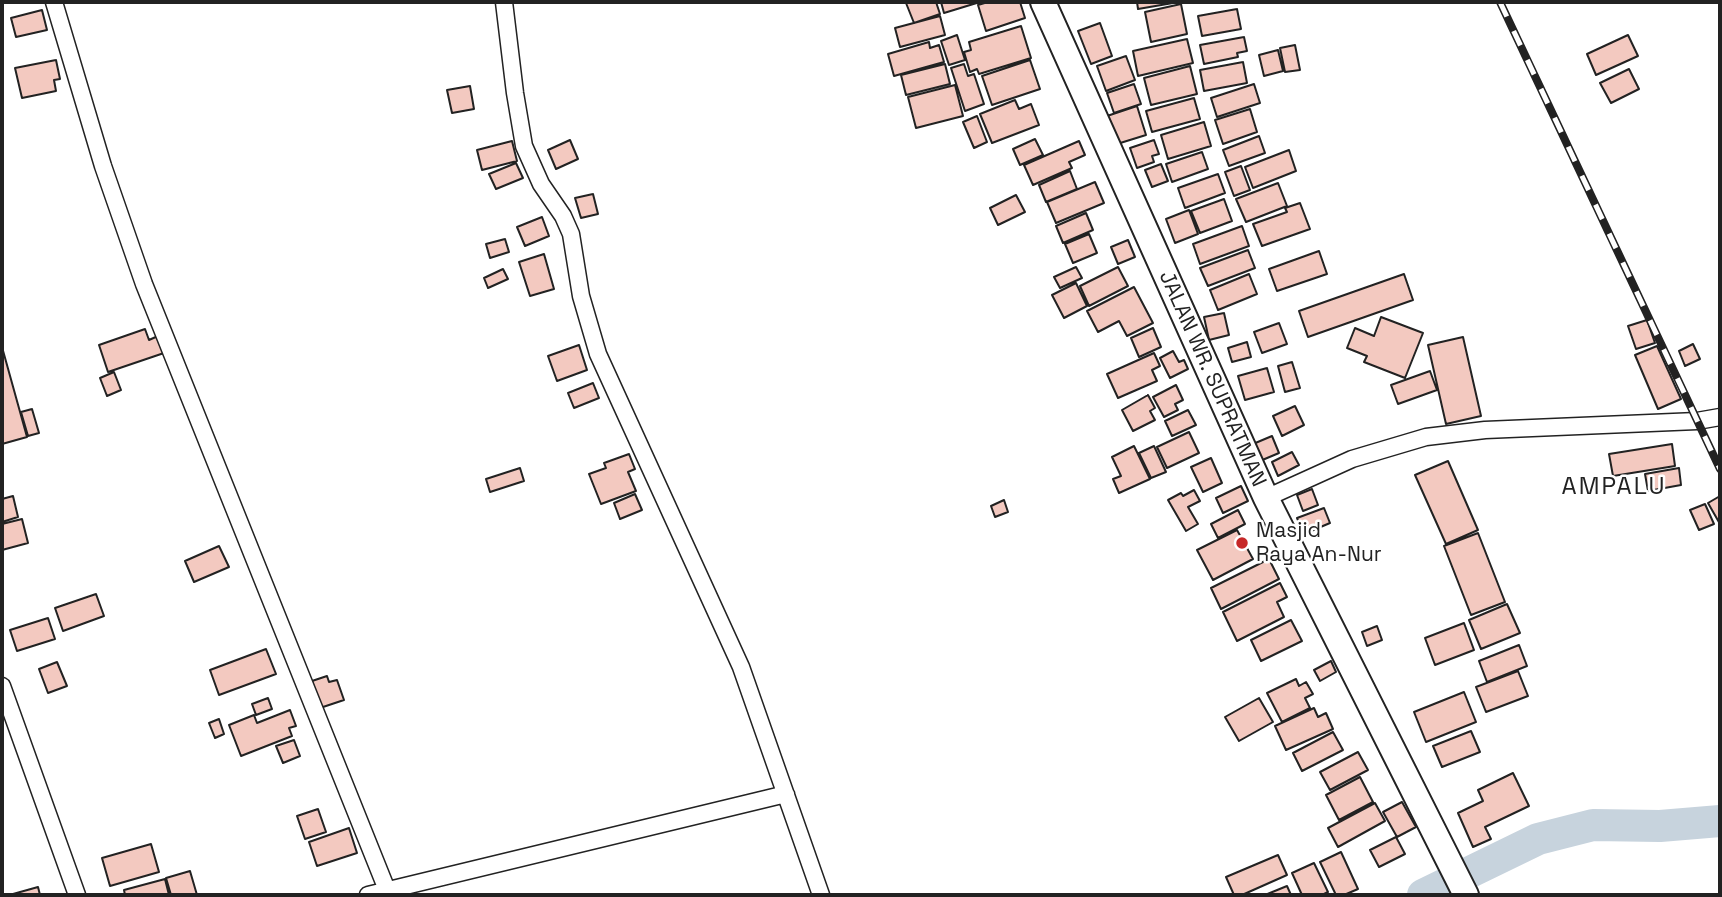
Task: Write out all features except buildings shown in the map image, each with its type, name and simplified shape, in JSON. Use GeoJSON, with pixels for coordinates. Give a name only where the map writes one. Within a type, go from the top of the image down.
{"type":"FeatureCollection","features":[{"type":"Feature","properties":{"kind":"main road","name":"JALAN WR. SUPRATMAN"},"geometry":{"type":"LineString","coordinates":[[1043,2],[1266,498],[1466,895]]}},
{"type":"Feature","properties":{"kind":"street"},"geometry":{"type":"LineString","coordinates":[[54,2],[103,166],[144,284],[387,890]]}},
{"type":"Feature","properties":{"kind":"street"},"geometry":{"type":"LineString","coordinates":[[504,2],[524,146],[541,184],[563,216],[571,234],[581,296],[597,354],[741,667],[821,895]]}},
{"type":"Feature","properties":{"kind":"street"},"geometry":{"type":"LineString","coordinates":[[1266,498],[1352,459],[1426,437],[1485,430],[1697,421],[1720,416]]}},
{"type":"Feature","properties":{"kind":"street"},"geometry":{"type":"LineString","coordinates":[[2,685],[78,895]]}},
{"type":"Feature","properties":{"kind":"street"},"geometry":{"type":"LineString","coordinates":[[369,895],[786,794]]}},
{"type":"Feature","properties":{"kind":"waterway"},"geometry":{"type":"LineString","coordinates":[[1423,895],[1538,839],[1593,825],[1660,826],[1720,821]]}},
{"type":"Feature","properties":{"kind":"railway"},"geometry":{"type":"LineString","coordinates":[[1500,2],[1720,469]]}},
{"type":"Feature","properties":{"kind":"place","name":"Masjid Raya An-Nur"},"geometry":{"type":"Point","coordinates":[1242,543]}},
{"type":"Feature","properties":{"kind":"district","name":"AMPALU"},"geometry":{"type":"Point","coordinates":[1614,487]}}]}
